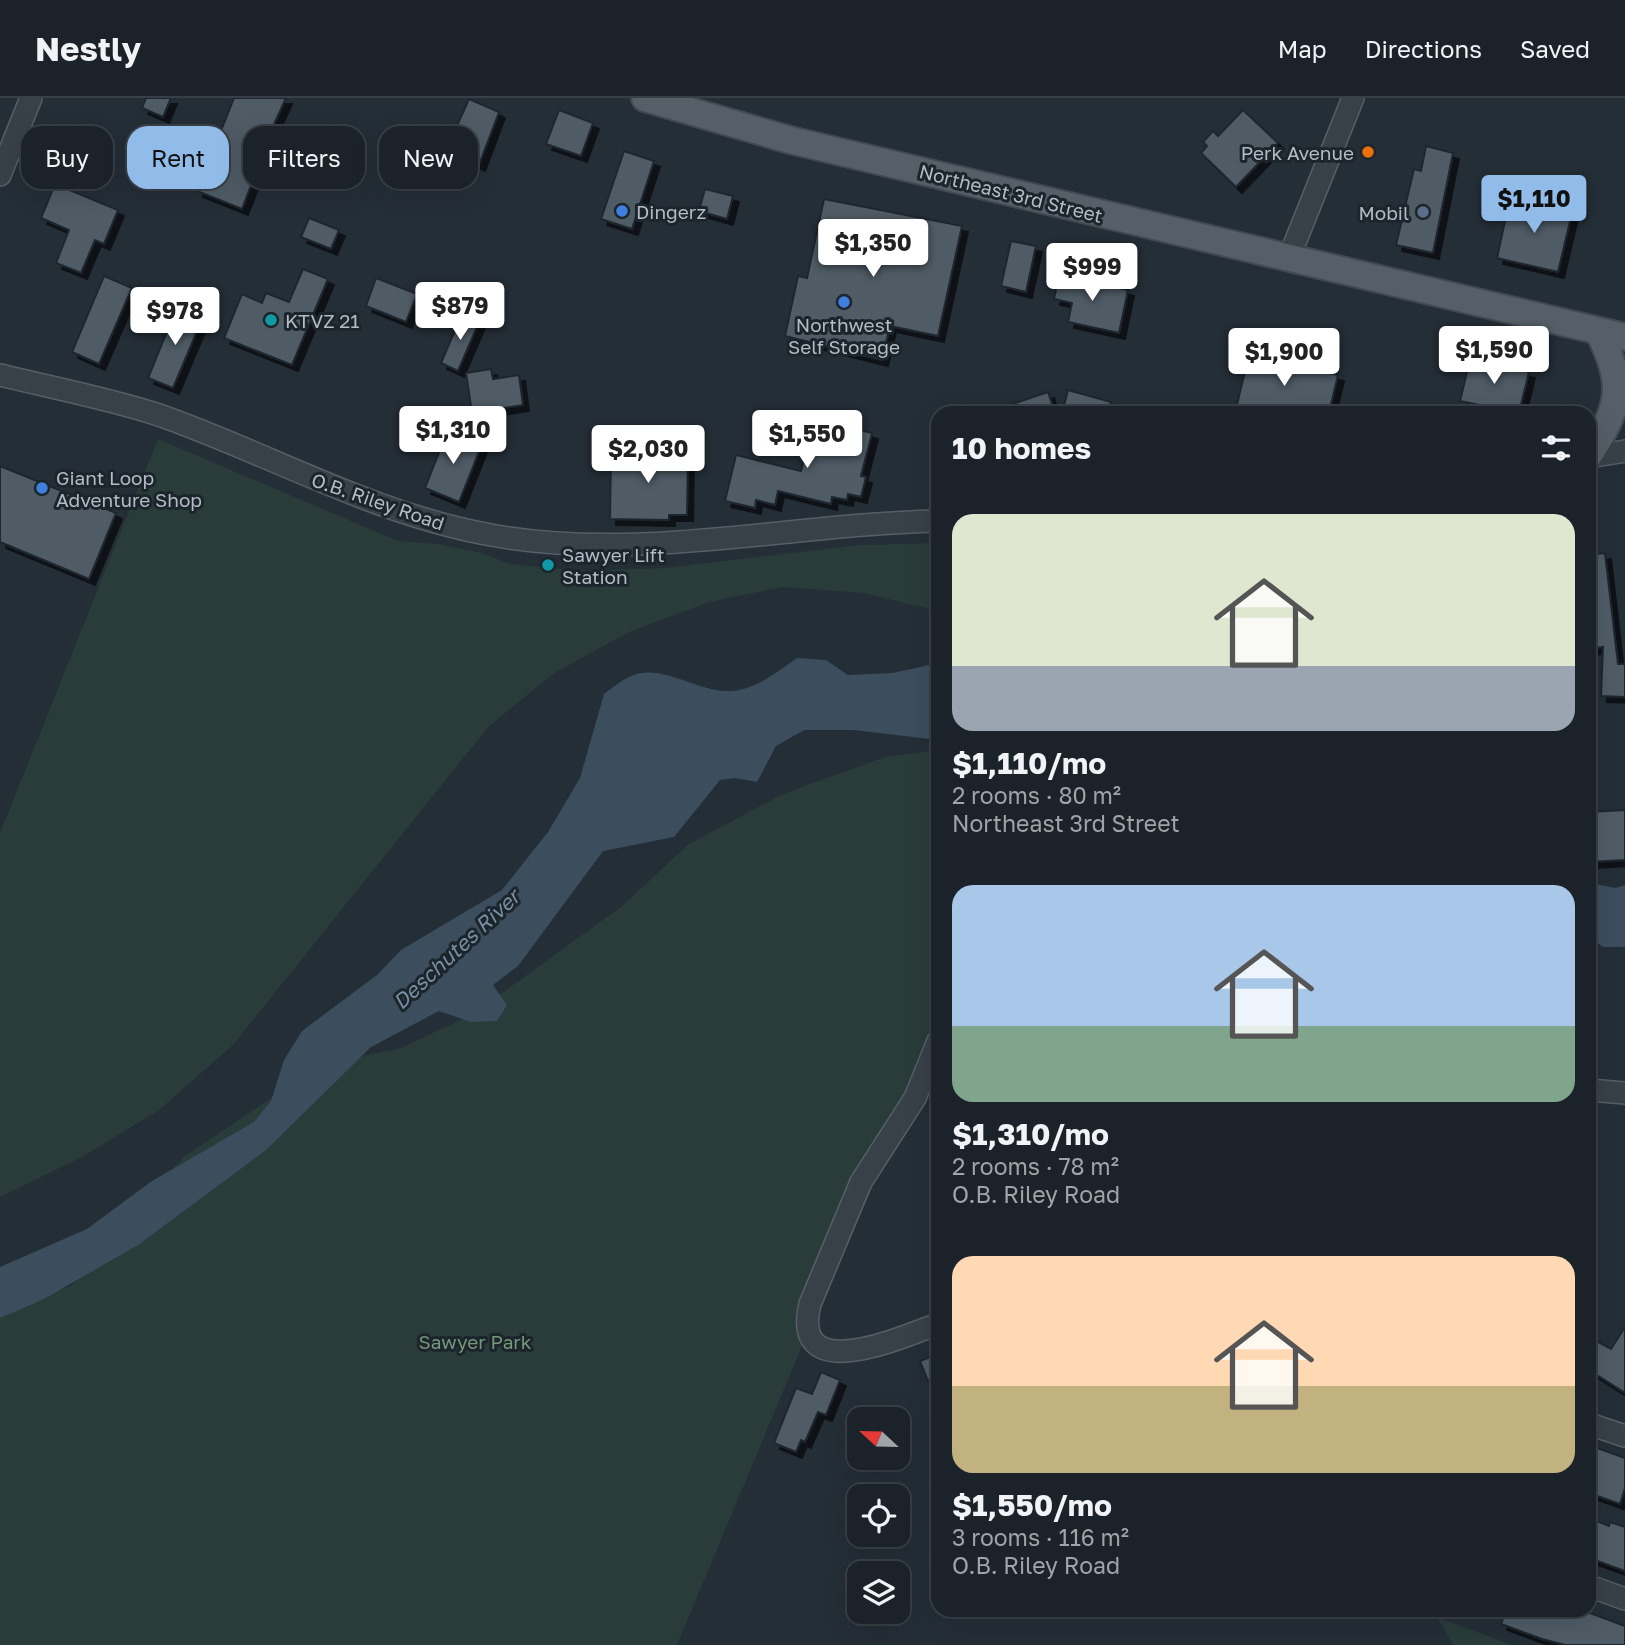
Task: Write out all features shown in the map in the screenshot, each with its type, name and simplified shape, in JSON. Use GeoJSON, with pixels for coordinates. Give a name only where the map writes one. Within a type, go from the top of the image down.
{"type":"FeatureCollection","features":[{"type":"Feature","properties":{"kind":"main road","name":"Northeast 3rd Street"},"geometry":{"type":"LineString","coordinates":[[645,98],[790,140],[1287,260],[1625,337]]}},
{"type":"Feature","properties":{"kind":"main road"},"geometry":{"type":"LineString","coordinates":[[1599,331],[1625,389]]}},
{"type":"Feature","properties":{"kind":"main road"},"geometry":{"type":"LineString","coordinates":[[1596,443],[1618,404],[1615,363]]}},
{"type":"Feature","properties":{"kind":"street"},"geometry":{"type":"LineString","coordinates":[[0,175],[31,98]]}},
{"type":"Feature","properties":{"kind":"street"},"geometry":{"type":"LineString","coordinates":[[1287,260],[1353,98]]}},
{"type":"Feature","properties":{"kind":"street","name":"O.B. Riley Road"},"geometry":{"type":"LineString","coordinates":[[0,375],[158,415],[359,498],[419,519],[492,536],[572,544],[623,544],[889,522],[931,521]]}},
{"type":"Feature","properties":{"kind":"street"},"geometry":{"type":"LineString","coordinates":[[1596,455],[1625,451]]}},
{"type":"Feature","properties":{"kind":"street"},"geometry":{"type":"LineString","coordinates":[[931,1058],[915,1098],[862,1182],[810,1304],[807,1331],[818,1348],[834,1352],[864,1348],[931,1326]]}},
{"type":"Feature","properties":{"kind":"street"},"geometry":{"type":"LineString","coordinates":[[1596,1091],[1625,1093]]}},
{"type":"Feature","properties":{"kind":"street"},"geometry":{"type":"LineString","coordinates":[[1596,1426],[1625,1436]]}},
{"type":"Feature","properties":{"kind":"street"},"geometry":{"type":"LineString","coordinates":[[1596,1589],[1625,1599]]}},
{"type":"Feature","properties":{"kind":"green space"},"geometry":{"type":"Polygon","coordinates":[[[158,439],[398,541],[437,544],[482,553],[510,564],[581,571],[664,568],[860,545],[931,543],[931,609],[864,593],[783,587],[709,602],[629,632],[554,673],[489,726],[233,1045],[159,1110],[82,1157],[0,1197],[0,833],[158,439]]]}},
{"type":"Feature","properties":{"kind":"green space","name":"Sawyer Park"},"geometry":{"type":"Polygon","coordinates":[[[931,751],[931,1038],[677,1645],[0,1645],[0,1304],[20,1303],[70,1286],[104,1258],[135,1209],[185,1156],[321,1065],[401,1048],[473,1014],[622,906],[689,844],[783,794],[885,757],[931,751]]]}},
{"type":"Feature","properties":{"kind":"green space"},"geometry":{"type":"Polygon","coordinates":[[[1437,1617],[1512,1645],[1453,1645],[1437,1617]]]}},
{"type":"Feature","properties":{"kind":"water","name":"Deschutes River"},"geometry":{"type":"Polygon","coordinates":[[[797,658],[826,660],[848,675],[893,673],[931,665],[931,739],[854,730],[804,730],[776,746],[757,782],[735,778],[720,780],[674,837],[603,851],[518,966],[493,985],[507,1005],[497,1021],[471,1022],[439,1011],[371,1047],[266,1150],[138,1245],[44,1299],[0,1318],[0,1267],[87,1229],[152,1181],[254,1122],[271,1101],[284,1060],[302,1031],[377,975],[401,950],[502,890],[548,832],[580,778],[604,694],[617,684],[642,673],[666,675],[725,691],[745,689],[773,675],[797,658]]]}},
{"type":"Feature","properties":{"kind":"water"},"geometry":{"type":"Polygon","coordinates":[[[1596,884],[1616,888],[1625,885],[1625,947],[1603,947],[1596,942],[1596,884]]]}},
{"type":"Feature","properties":{"kind":"building"},"geometry":{"type":"Polygon","coordinates":[[[146,98],[171,98],[163,117],[142,108],[146,98]]]}},
{"type":"Feature","properties":{"kind":"building"},"geometry":{"type":"Polygon","coordinates":[[[234,98],[286,98],[273,126],[243,126],[243,189],[250,189],[242,209],[197,191],[229,189],[229,126],[223,126],[234,98]]]}},
{"type":"Feature","properties":{"kind":"building"},"geometry":{"type":"Polygon","coordinates":[[[469,99],[499,112],[479,165],[478,126],[457,126],[469,99]]]}},
{"type":"Feature","properties":{"kind":"building"},"geometry":{"type":"Polygon","coordinates":[[[559,110],[593,123],[581,156],[546,144],[559,110]]]}},
{"type":"Feature","properties":{"kind":"building"},"geometry":{"type":"Polygon","coordinates":[[[1243,110],[1278,143],[1236,187],[1201,153],[1207,146],[1203,142],[1213,131],[1218,136],[1243,110]]]}},
{"type":"Feature","properties":{"kind":"building","name":"Mobil"},"geometry":{"type":"Polygon","coordinates":[[[1426,146],[1453,153],[1433,253],[1396,245],[1414,169],[1421,171],[1426,146]]]}},
{"type":"Feature","properties":{"kind":"building"},"geometry":{"type":"Polygon","coordinates":[[[624,151],[654,161],[632,229],[601,219],[624,151]]]}},
{"type":"Feature","properties":{"kind":"building"},"geometry":{"type":"Polygon","coordinates":[[[53,189],[67,189],[118,210],[104,244],[95,240],[81,273],[56,263],[69,230],[41,218],[53,189]]]}},
{"type":"Feature","properties":{"kind":"building"},"geometry":{"type":"Polygon","coordinates":[[[705,189],[733,196],[727,219],[699,211],[705,189]]]}},
{"type":"Feature","properties":{"kind":"building"},"geometry":{"type":"Polygon","coordinates":[[[1510,198],[1572,213],[1558,272],[1497,258],[1510,198]]]}},
{"type":"Feature","properties":{"kind":"building","name":"Northwest Self Storage"},"geometry":{"type":"Polygon","coordinates":[[[824,199],[962,226],[938,336],[890,326],[882,360],[785,336],[798,276],[807,278],[824,199]]]}},
{"type":"Feature","properties":{"kind":"building"},"geometry":{"type":"Polygon","coordinates":[[[309,218],[339,230],[331,249],[301,237],[309,218]]]}},
{"type":"Feature","properties":{"kind":"building"},"geometry":{"type":"Polygon","coordinates":[[[1011,241],[1036,246],[1026,292],[1001,286],[1011,241]]]}},
{"type":"Feature","properties":{"kind":"building","name":"KTVZ 21"},"geometry":{"type":"Polygon","coordinates":[[[303,269],[328,279],[292,365],[224,338],[242,294],[262,303],[266,293],[289,302],[303,269]]]}},
{"type":"Feature","properties":{"kind":"building"},"geometry":{"type":"Polygon","coordinates":[[[1059,274],[1128,290],[1119,333],[1068,322],[1072,303],[1054,299],[1059,274]]]}},
{"type":"Feature","properties":{"kind":"building"},"geometry":{"type":"Polygon","coordinates":[[[104,276],[132,288],[99,364],[72,352],[104,276]]]}},
{"type":"Feature","properties":{"kind":"building"},"geometry":{"type":"Polygon","coordinates":[[[376,278],[417,294],[406,322],[366,306],[376,278]]]}},
{"type":"Feature","properties":{"kind":"building"},"geometry":{"type":"Polygon","coordinates":[[[177,307],[203,317],[173,388],[148,378],[177,307]]]}},
{"type":"Feature","properties":{"kind":"building"},"geometry":{"type":"Polygon","coordinates":[[[462,314],[479,322],[458,371],[441,363],[462,314]]]}},
{"type":"Feature","properties":{"kind":"building"},"geometry":{"type":"Polygon","coordinates":[[[1249,354],[1338,375],[1331,406],[1237,406],[1249,354]]]}},
{"type":"Feature","properties":{"kind":"building"},"geometry":{"type":"Polygon","coordinates":[[[1470,359],[1529,372],[1521,406],[1485,406],[1460,401],[1470,359]]]}},
{"type":"Feature","properties":{"kind":"building"},"geometry":{"type":"Polygon","coordinates":[[[491,369],[493,379],[519,375],[523,405],[472,413],[466,373],[491,369]]]}},
{"type":"Feature","properties":{"kind":"building"},"geometry":{"type":"Polygon","coordinates":[[[1068,390],[1111,402],[1110,406],[1064,406],[1068,390]]]}},
{"type":"Feature","properties":{"kind":"building"},"geometry":{"type":"Polygon","coordinates":[[[1048,392],[1053,406],[1007,406],[1048,392]]]}},
{"type":"Feature","properties":{"kind":"building"},"geometry":{"type":"Polygon","coordinates":[[[814,419],[872,433],[861,476],[866,477],[861,497],[848,494],[847,500],[832,497],[831,504],[778,491],[775,505],[756,500],[755,508],[725,501],[736,455],[801,471],[814,419]]]}},
{"type":"Feature","properties":{"kind":"building"},"geometry":{"type":"Polygon","coordinates":[[[448,430],[482,444],[459,502],[425,488],[448,430]]]}},
{"type":"Feature","properties":{"kind":"building"},"geometry":{"type":"Polygon","coordinates":[[[611,452],[688,453],[687,515],[669,515],[669,520],[610,519],[611,452]]]}},
{"type":"Feature","properties":{"kind":"building"},"geometry":{"type":"Polygon","coordinates":[[[0,466],[116,513],[89,579],[0,542],[0,466]]]}},
{"type":"Feature","properties":{"kind":"building"},"geometry":{"type":"Polygon","coordinates":[[[1605,553],[1618,664],[1625,664],[1625,697],[1601,696],[1603,647],[1596,648],[1596,554],[1605,553]]]}},
{"type":"Feature","properties":{"kind":"building"},"geometry":{"type":"Polygon","coordinates":[[[1625,810],[1625,860],[1596,862],[1596,812],[1625,810]]]}},
{"type":"Feature","properties":{"kind":"building"},"geometry":{"type":"Polygon","coordinates":[[[1625,1327],[1625,1393],[1596,1374],[1596,1341],[1611,1349],[1625,1327]]]}},
{"type":"Feature","properties":{"kind":"building"},"geometry":{"type":"Polygon","coordinates":[[[931,1357],[931,1380],[928,1381],[920,1361],[931,1357]]]}},
{"type":"Feature","properties":{"kind":"building"},"geometry":{"type":"Polygon","coordinates":[[[821,1372],[840,1380],[826,1415],[818,1412],[805,1442],[801,1440],[796,1452],[774,1443],[796,1388],[812,1394],[821,1372]]]}},
{"type":"Feature","properties":{"kind":"building"},"geometry":{"type":"Polygon","coordinates":[[[1596,1448],[1625,1458],[1625,1488],[1620,1504],[1596,1495],[1596,1448]]]}},
{"type":"Feature","properties":{"kind":"building"},"geometry":{"type":"Polygon","coordinates":[[[1596,1521],[1609,1526],[1610,1522],[1625,1527],[1625,1571],[1596,1561],[1596,1521]]]}},
{"type":"Feature","properties":{"kind":"building"},"geometry":{"type":"Polygon","coordinates":[[[1596,1615],[1625,1626],[1625,1645],[1565,1645],[1501,1624],[1504,1617],[1596,1615]]]}},
{"type":"Feature","properties":{"kind":"place","name":"Perk Avenue"},"geometry":{"type":"Point","coordinates":[1368,152]}},
{"type":"Feature","properties":{"kind":"place","name":"Dingerz"},"geometry":{"type":"Point","coordinates":[622,211]}},
{"type":"Feature","properties":{"kind":"place","name":"Mobil"},"geometry":{"type":"Point","coordinates":[1423,212]}},
{"type":"Feature","properties":{"kind":"place","name":"Northwest Self Storage"},"geometry":{"type":"Point","coordinates":[844,302]}},
{"type":"Feature","properties":{"kind":"place","name":"KTVZ 21"},"geometry":{"type":"Point","coordinates":[271,320]}},
{"type":"Feature","properties":{"kind":"place","name":"Giant Loop Adventure Shop"},"geometry":{"type":"Point","coordinates":[42,488]}},
{"type":"Feature","properties":{"kind":"place","name":"Sawyer Lift Station"},"geometry":{"type":"Point","coordinates":[548,565]}}]}
